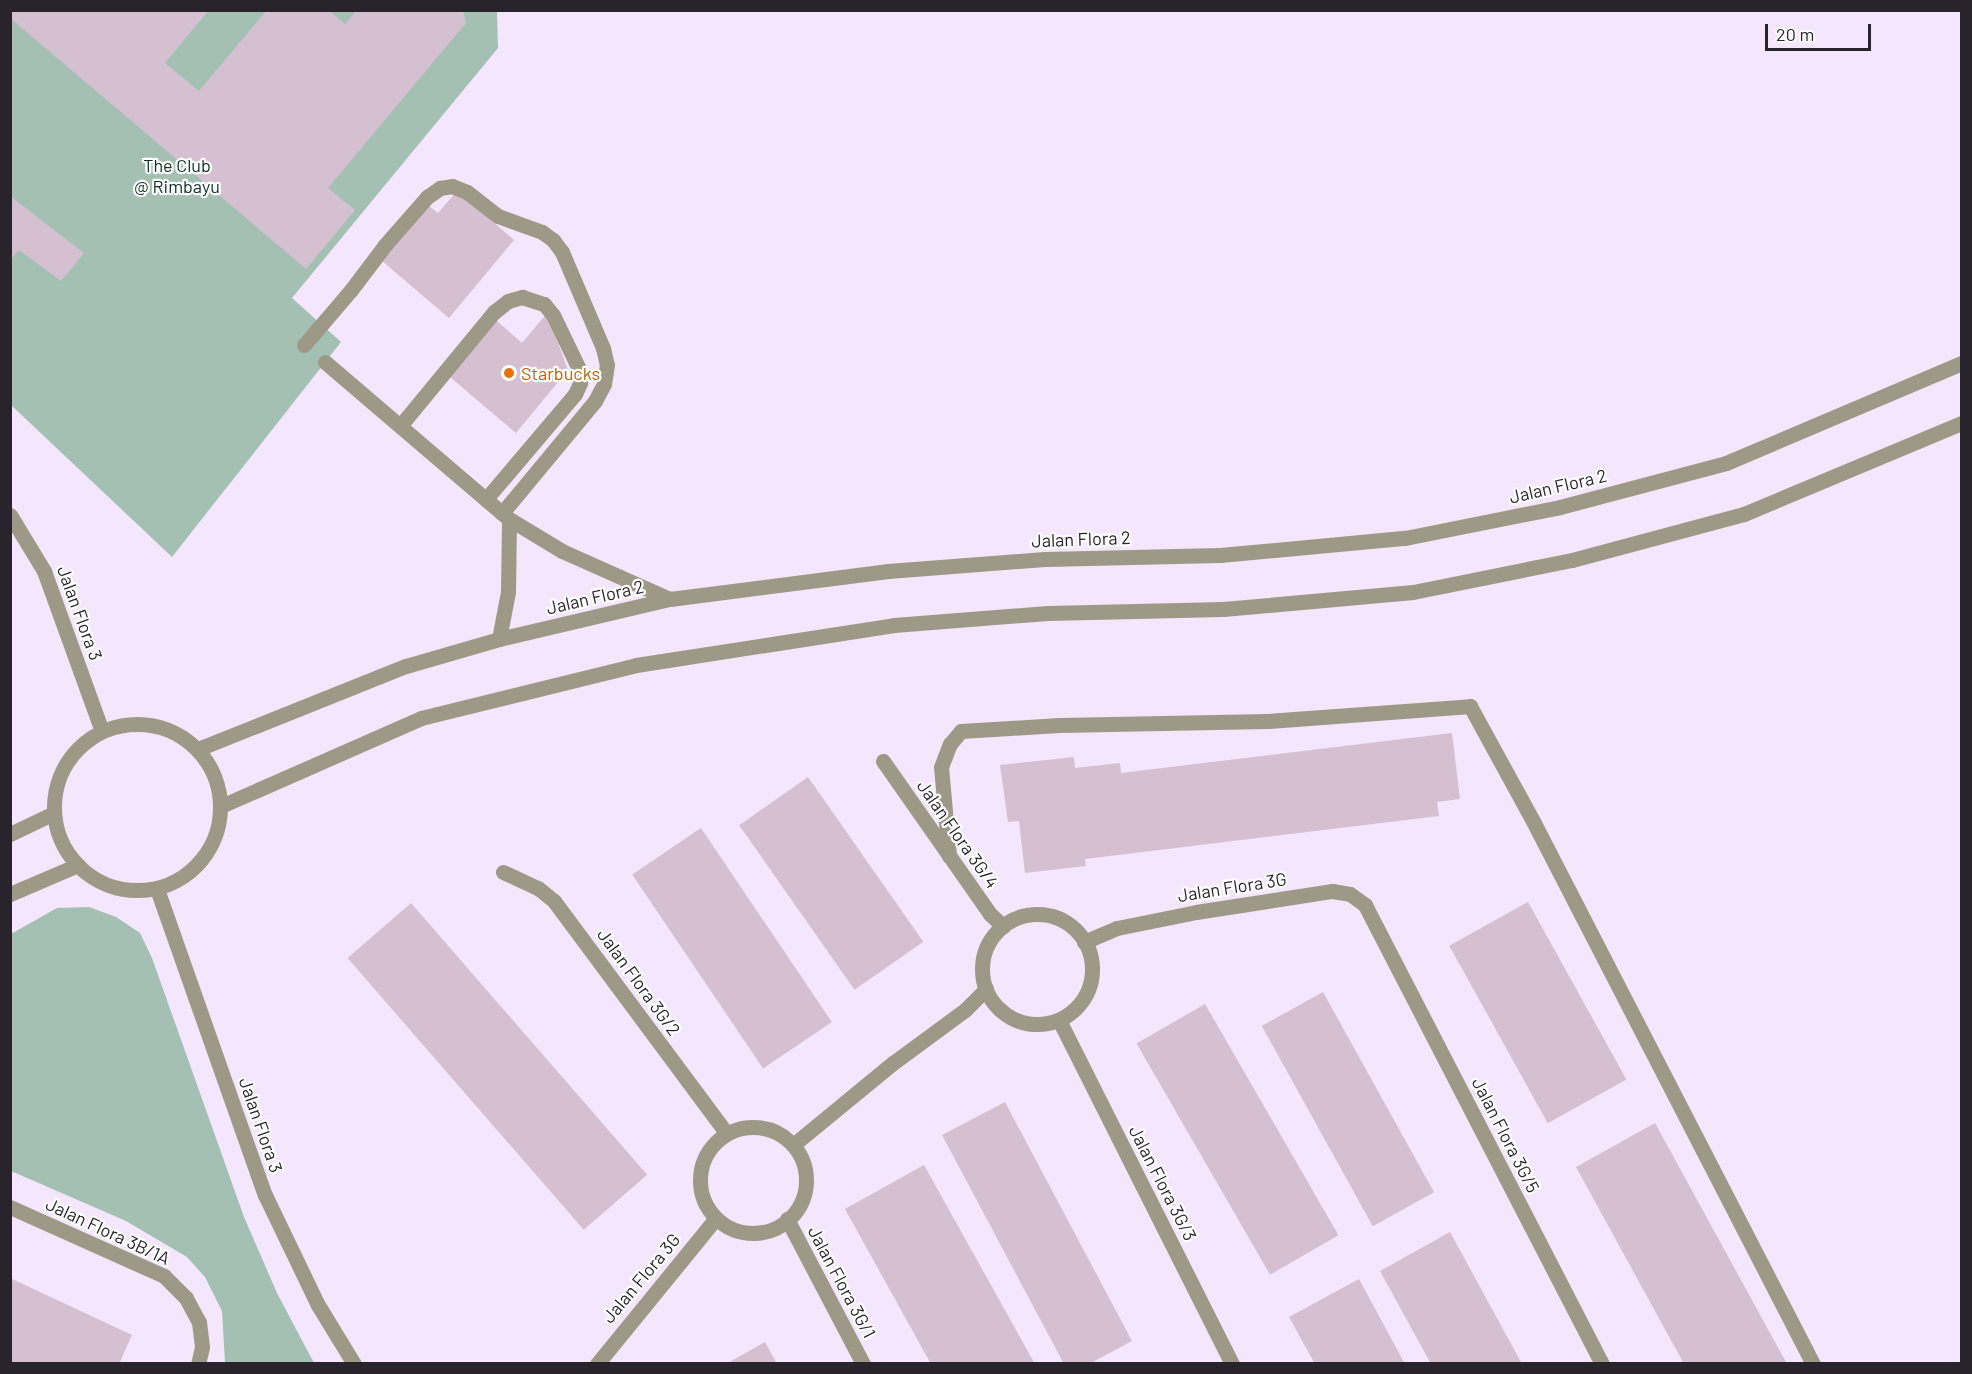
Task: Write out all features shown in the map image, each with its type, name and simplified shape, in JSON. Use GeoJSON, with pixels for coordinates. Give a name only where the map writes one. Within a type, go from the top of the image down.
{"type":"FeatureCollection","features":[{"type":"Feature","properties":{"kind":"street"},"geometry":{"type":"LineString","coordinates":[[304,345],[351,290],[385,245],[427,197],[440,188],[452,186],[467,192],[498,216],[542,232],[553,240],[562,252],[603,348],[607,365],[604,384],[596,401],[505,516],[508,592],[499,639]]}},
{"type":"Feature","properties":{"kind":"street"},"geometry":{"type":"LineString","coordinates":[[400,426],[494,312],[508,301],[522,297],[544,303],[553,315],[579,369],[580,383],[575,394],[486,499]]}},
{"type":"Feature","properties":{"kind":"street"},"geometry":{"type":"LineString","coordinates":[[325,362],[505,516],[562,551],[670,599]]}},
{"type":"Feature","properties":{"kind":"street","name":"Jalan Flora 2"},"geometry":{"type":"LineString","coordinates":[[198,749],[406,666],[499,639],[670,599],[888,571],[1045,559],[1220,555],[1405,538],[1560,507],[1726,463],[1962,363]]}},
{"type":"Feature","properties":{"kind":"street"},"geometry":{"type":"LineString","coordinates":[[221,806],[421,718],[636,665],[894,625],[1048,613],[1223,609],[1413,592],[1572,560],[1744,514],[1962,423]]}},
{"type":"Feature","properties":{"kind":"street","name":"Jalan Flora 3"},"geometry":{"type":"LineString","coordinates":[[10,515],[44,571],[102,731]]}},
{"type":"Feature","properties":{"kind":"street"},"geometry":{"type":"LineString","coordinates":[[950,856],[941,767],[950,744],[961,731],[1059,725],[1268,721],[1470,706],[1534,823],[1813,1364]]}},
{"type":"Feature","properties":{"kind":"street"},"geometry":{"type":"LineString","coordinates":[[128,723],[156,725],[181,736],[198,749],[216,778],[221,806],[217,834],[204,859],[183,878],[156,889],[128,890],[101,882],[78,865],[62,842],[52,814],[55,791],[64,766],[80,745],[102,731],[128,723]]}},
{"type":"Feature","properties":{"kind":"street","name":"Jalan Flora 3G/4"},"geometry":{"type":"LineString","coordinates":[[883,761],[990,914],[1003,926]]}},
{"type":"Feature","properties":{"kind":"street"},"geometry":{"type":"LineString","coordinates":[[10,834],[52,814]]}},
{"type":"Feature","properties":{"kind":"street"},"geometry":{"type":"LineString","coordinates":[[10,894],[78,865]]}},
{"type":"Feature","properties":{"kind":"street","name":"Jalan Flora 3G/2"},"geometry":{"type":"LineString","coordinates":[[503,872],[538,888],[560,909],[726,1133]]}},
{"type":"Feature","properties":{"kind":"street","name":"Jalan Flora 3"},"geometry":{"type":"LineString","coordinates":[[156,889],[265,1195],[318,1305],[354,1364]]}},
{"type":"Feature","properties":{"kind":"street","name":"Jalan Flora 3G"},"geometry":{"type":"LineString","coordinates":[[1084,942],[1117,928],[1197,912],[1332,891],[1350,894],[1365,905],[1376,924]]}},
{"type":"Feature","properties":{"kind":"street"},"geometry":{"type":"LineString","coordinates":[[1027,915],[1047,916],[1066,923],[1084,942],[1091,971],[1089,986],[1072,1012],[1059,1020],[1045,1024],[1016,1020],[993,1002],[986,989],[982,961],[993,936],[1003,926],[1027,915]]}},
{"type":"Feature","properties":{"kind":"street","name":"Jalan Flora 3G/5"},"geometry":{"type":"LineString","coordinates":[[1376,924],[1602,1364]]}},
{"type":"Feature","properties":{"kind":"street"},"geometry":{"type":"LineString","coordinates":[[793,1145],[893,1064],[965,1010],[986,989]]}},
{"type":"Feature","properties":{"kind":"street","name":"Jalan Flora 3G/3"},"geometry":{"type":"LineString","coordinates":[[1059,1020],[1232,1364]]}},
{"type":"Feature","properties":{"kind":"street"},"geometry":{"type":"LineString","coordinates":[[754,1127],[769,1129],[782,1135],[793,1145],[801,1159],[805,1175],[804,1192],[798,1207],[777,1227],[752,1233],[727,1226],[716,1218],[706,1205],[701,1190],[700,1173],[705,1157],[713,1144],[726,1133],[754,1127]]}},
{"type":"Feature","properties":{"kind":"street","name":"Jalan Flora 3B/1A"},"geometry":{"type":"LineString","coordinates":[[10,1207],[164,1276],[186,1298],[200,1322],[202,1347],[198,1364]]}},
{"type":"Feature","properties":{"kind":"street","name":"Jalan Flora 3G"},"geometry":{"type":"LineString","coordinates":[[597,1364],[716,1218]]}},
{"type":"Feature","properties":{"kind":"street","name":"Jalan Flora 3G/1"},"geometry":{"type":"LineString","coordinates":[[788,1219],[863,1364]]}},
{"type":"Feature","properties":{"kind":"green space","name":"The Club @ Rimbayu"},"geometry":{"type":"Polygon","coordinates":[[[10,11],[497,11],[498,48],[292,298],[341,342],[172,557],[11,405],[10,11]]]}},
{"type":"Feature","properties":{"kind":"green space"},"geometry":{"type":"Polygon","coordinates":[[[89,907],[116,917],[140,933],[152,958],[244,1217],[277,1293],[314,1363],[225,1363],[222,1311],[205,1277],[187,1257],[126,1221],[11,1171],[11,934],[57,908],[89,907]]]}},
{"type":"Feature","properties":{"kind":"building"},"geometry":{"type":"Polygon","coordinates":[[[10,10],[209,10],[165,63],[199,91],[267,10],[329,10],[345,24],[357,10],[463,10],[466,23],[328,188],[355,210],[306,269],[10,18],[10,10]]]}},
{"type":"Feature","properties":{"kind":"building"},"geometry":{"type":"Polygon","coordinates":[[[457,191],[514,240],[449,318],[382,261],[428,205],[438,213],[457,191]]]}},
{"type":"Feature","properties":{"kind":"building"},"geometry":{"type":"Polygon","coordinates":[[[10,196],[84,253],[61,281],[19,250],[13,257],[10,255],[10,196]]]}},
{"type":"Feature","properties":{"kind":"building","name":"Starbucks"},"geometry":{"type":"Polygon","coordinates":[[[547,313],[568,370],[516,433],[450,377],[497,321],[522,343],[547,313]]]}},
{"type":"Feature","properties":{"kind":"building"},"geometry":{"type":"Polygon","coordinates":[[[1452,733],[1460,799],[1437,802],[1439,816],[1085,859],[1086,866],[1025,873],[1019,821],[1008,822],[1000,765],[1074,757],[1075,768],[1120,763],[1121,773],[1452,733]]]}},
{"type":"Feature","properties":{"kind":"building"},"geometry":{"type":"Polygon","coordinates":[[[808,777],[923,942],[854,990],[739,825],[808,777]]]}},
{"type":"Feature","properties":{"kind":"building"},"geometry":{"type":"Polygon","coordinates":[[[701,828],[832,1022],[763,1068],[632,874],[701,828]]]}},
{"type":"Feature","properties":{"kind":"building"},"geometry":{"type":"Polygon","coordinates":[[[1528,902],[1626,1080],[1548,1123],[1449,946],[1528,902]]]}},
{"type":"Feature","properties":{"kind":"building"},"geometry":{"type":"Polygon","coordinates":[[[411,903],[647,1175],[584,1230],[348,958],[411,903]]]}},
{"type":"Feature","properties":{"kind":"building"},"geometry":{"type":"Polygon","coordinates":[[[1323,992],[1434,1192],[1373,1226],[1262,1026],[1323,992]]]}},
{"type":"Feature","properties":{"kind":"building"},"geometry":{"type":"Polygon","coordinates":[[[1205,1004],[1338,1235],[1270,1275],[1137,1044],[1205,1004]]]}},
{"type":"Feature","properties":{"kind":"building"},"geometry":{"type":"Polygon","coordinates":[[[1005,1102],[1132,1341],[1089,1364],[1064,1364],[942,1135],[1005,1102]]]}},
{"type":"Feature","properties":{"kind":"building"},"geometry":{"type":"Polygon","coordinates":[[[1655,1123],[1787,1364],[1684,1364],[1576,1167],[1655,1123]]]}},
{"type":"Feature","properties":{"kind":"building"},"geometry":{"type":"Polygon","coordinates":[[[924,1165],[1035,1364],[931,1364],[845,1209],[924,1165]]]}},
{"type":"Feature","properties":{"kind":"building"},"geometry":{"type":"Polygon","coordinates":[[[1450,1232],[1522,1364],[1431,1364],[1380,1271],[1450,1232]]]}},
{"type":"Feature","properties":{"kind":"building"},"geometry":{"type":"Polygon","coordinates":[[[10,1278],[132,1335],[119,1364],[10,1364],[10,1278]]]}},
{"type":"Feature","properties":{"kind":"building"},"geometry":{"type":"Polygon","coordinates":[[[1359,1279],[1405,1364],[1315,1364],[1289,1317],[1359,1279]]]}},
{"type":"Feature","properties":{"kind":"building"},"geometry":{"type":"Polygon","coordinates":[[[765,1342],[777,1364],[726,1364],[765,1342]]]}},
{"type":"Feature","properties":{"kind":"place","name":"Starbucks"},"geometry":{"type":"Point","coordinates":[509,373]}}]}
